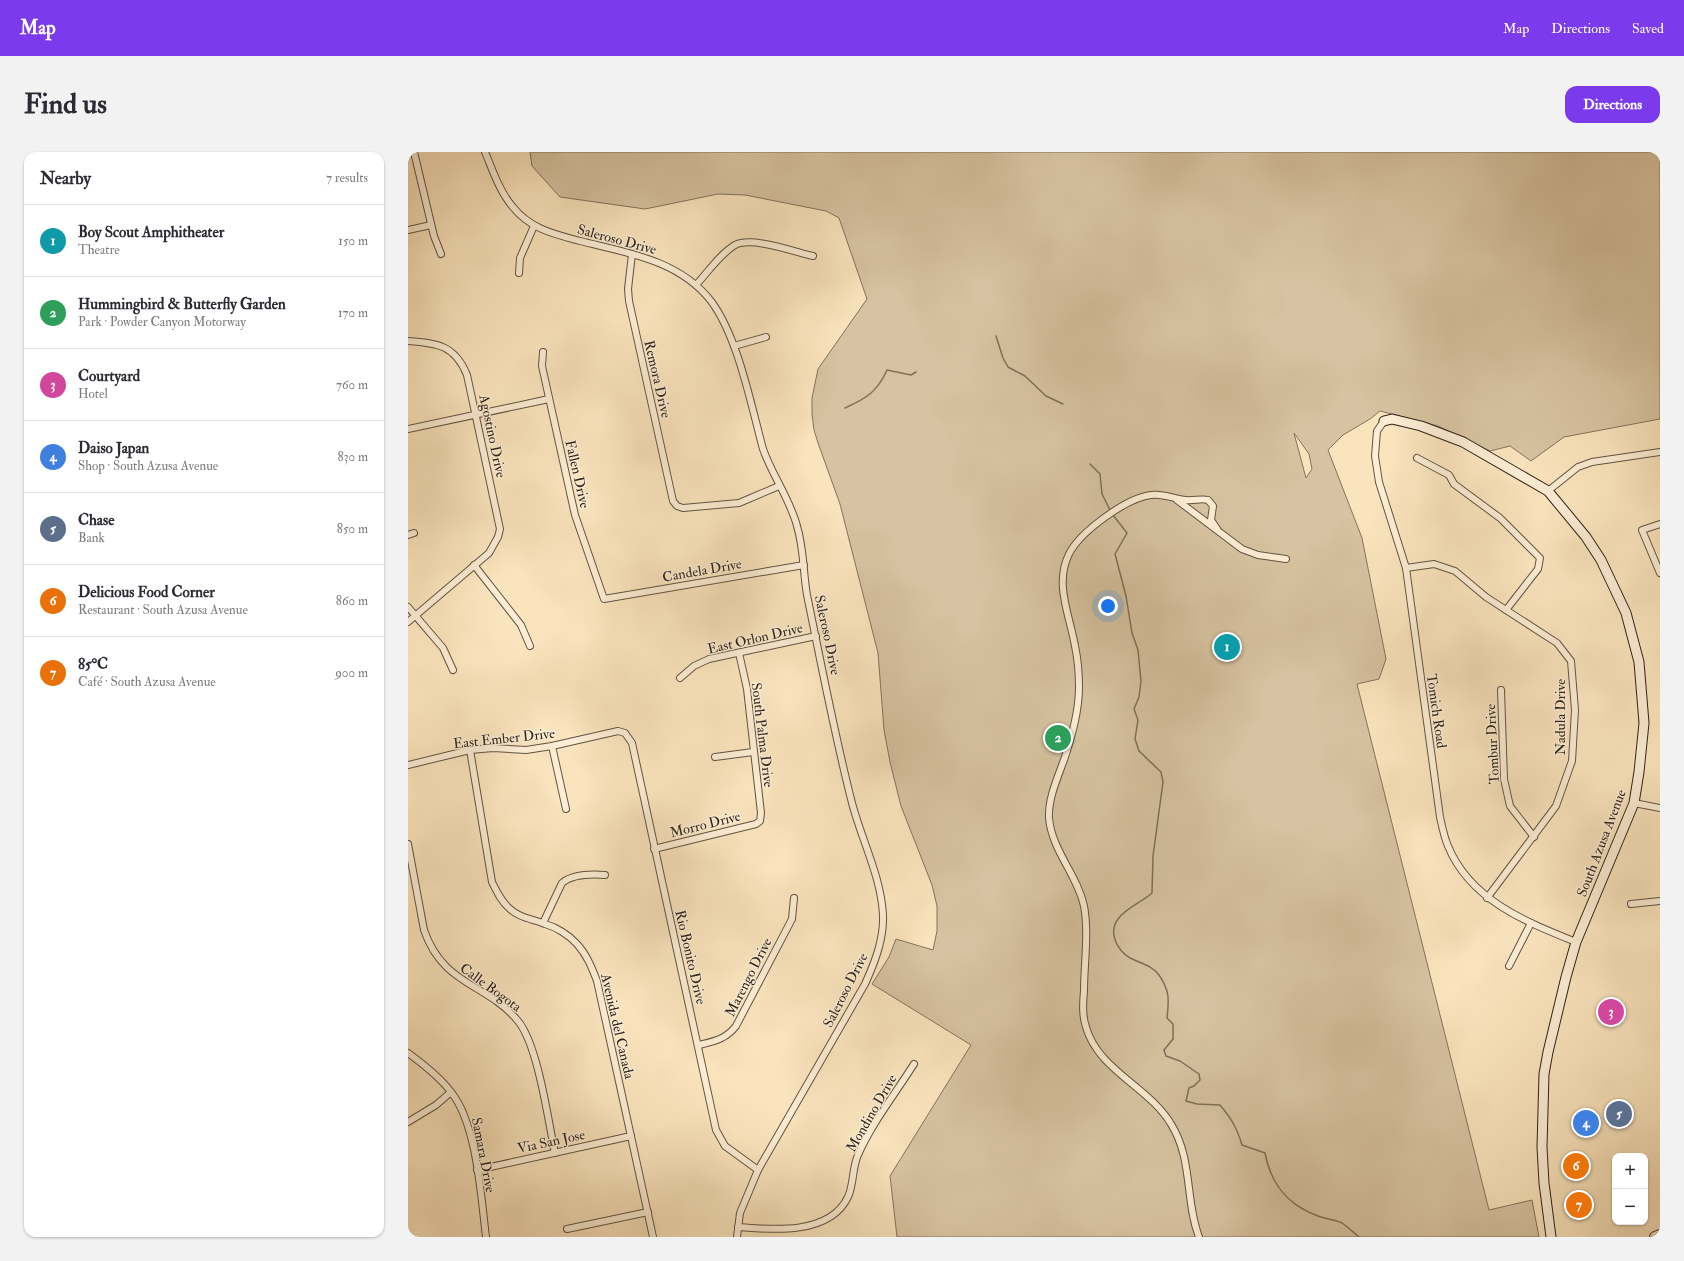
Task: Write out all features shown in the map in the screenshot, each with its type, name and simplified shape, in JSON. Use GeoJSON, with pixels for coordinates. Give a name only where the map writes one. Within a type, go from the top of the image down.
{"type":"FeatureCollection","features":[{"type":"Feature","properties":{"kind":"main road"},"geometry":{"type":"LineString","coordinates":[[1655,1237],[1660,1235]]}},
{"type":"Feature","properties":{"kind":"street"},"geometry":{"type":"LineString","coordinates":[[414,152],[431,225],[441,254]]}},
{"type":"Feature","properties":{"kind":"street","name":"Saleroso Drive"},"geometry":{"type":"LineString","coordinates":[[485,152],[504,194],[513,207],[534,226],[552,234],[647,257],[672,268],[696,285],[719,312],[734,346],[763,449],[796,524],[804,565],[807,592],[851,798],[879,888],[883,915],[882,929],[876,960],[865,984],[758,1170],[740,1213],[737,1237]]}},
{"type":"Feature","properties":{"kind":"street"},"geometry":{"type":"LineString","coordinates":[[408,230],[431,225]]}},
{"type":"Feature","properties":{"kind":"street"},"geometry":{"type":"LineString","coordinates":[[519,273],[520,258],[534,226]]}},
{"type":"Feature","properties":{"kind":"street"},"geometry":{"type":"LineString","coordinates":[[696,285],[730,249],[740,243],[751,241],[813,256]]}},
{"type":"Feature","properties":{"kind":"street","name":"Remora Drive"},"geometry":{"type":"LineString","coordinates":[[632,254],[628,288],[629,301],[673,501],[677,506],[683,508],[739,503],[779,486]]}},
{"type":"Feature","properties":{"kind":"street"},"geometry":{"type":"LineString","coordinates":[[734,346],[766,337]]}},
{"type":"Feature","properties":{"kind":"street","name":"Agostino Drive"},"geometry":{"type":"LineString","coordinates":[[408,341],[440,345],[450,350],[463,364],[476,414],[500,529],[492,549],[408,622]]}},
{"type":"Feature","properties":{"kind":"street","name":"Fallen Drive"},"geometry":{"type":"LineString","coordinates":[[543,352],[542,366],[575,515],[604,599]]}},
{"type":"Feature","properties":{"kind":"street"},"geometry":{"type":"LineString","coordinates":[[408,429],[549,399]]}},
{"type":"Feature","properties":{"kind":"street","name":"South Azusa Avenue"},"geometry":{"type":"LineString","coordinates":[[1384,421],[1392,419],[1421,426],[1457,440],[1525,476],[1548,491],[1586,537],[1601,560],[1626,613],[1633,637],[1642,684],[1644,722],[1640,772],[1634,803],[1576,942],[1566,977],[1544,1074],[1542,1147],[1544,1183],[1551,1237]]}},
{"type":"Feature","properties":{"kind":"street","name":"Tomich Road"},"geometry":{"type":"LineString","coordinates":[[1384,421],[1377,431],[1375,456],[1379,482],[1406,568],[1440,817],[1448,846],[1463,873],[1487,898],[1531,923],[1576,942]]}},
{"type":"Feature","properties":{"kind":"street"},"geometry":{"type":"LineString","coordinates":[[1548,491],[1578,467],[1592,462],[1660,452]]}},
{"type":"Feature","properties":{"kind":"street"},"geometry":{"type":"LineString","coordinates":[[1417,458],[1449,476],[1454,484],[1500,518],[1540,558],[1538,569],[1506,610]]}},
{"type":"Feature","properties":{"kind":"street"},"geometry":{"type":"LineString","coordinates":[[1199,1237],[1184,1155],[1174,1130],[1155,1104],[1103,1057],[1088,1035],[1083,1013],[1085,912],[1079,890],[1057,849],[1050,826],[1051,799],[1073,730],[1079,690],[1075,645],[1063,593],[1063,571],[1068,556],[1078,541],[1089,530],[1109,515],[1130,501],[1150,495],[1174,497],[1187,500],[1202,499],[1210,501],[1213,509],[1211,520],[1217,529]]}},
{"type":"Feature","properties":{"kind":"street"},"geometry":{"type":"LineString","coordinates":[[1174,497],[1247,551],[1286,559]]}},
{"type":"Feature","properties":{"kind":"street"},"geometry":{"type":"LineString","coordinates":[[1660,524],[1642,530],[1660,573]]}},
{"type":"Feature","properties":{"kind":"street","name":"Nadula Drive"},"geometry":{"type":"LineString","coordinates":[[1406,568],[1434,564],[1455,571],[1486,597],[1557,644],[1572,660],[1575,710],[1572,761],[1556,806],[1487,898]]}},
{"type":"Feature","properties":{"kind":"street"},"geometry":{"type":"LineString","coordinates":[[474,565],[521,625],[530,646]]}},
{"type":"Feature","properties":{"kind":"street","name":"Candela Drive"},"geometry":{"type":"LineString","coordinates":[[604,599],[804,565]]}},
{"type":"Feature","properties":{"kind":"street"},"geometry":{"type":"LineString","coordinates":[[408,607],[443,648],[453,670]]}},
{"type":"Feature","properties":{"kind":"street","name":"East Orlon Drive"},"geometry":{"type":"LineString","coordinates":[[680,678],[694,666],[709,659],[816,636]]}},
{"type":"Feature","properties":{"kind":"street","name":"South Palma Drive"},"geometry":{"type":"LineString","coordinates":[[739,652],[747,689],[761,813],[760,821]]}},
{"type":"Feature","properties":{"kind":"street","name":"Tombur Drive"},"geometry":{"type":"LineString","coordinates":[[1501,690],[1504,779],[1510,806],[1534,837]]}},
{"type":"Feature","properties":{"kind":"street","name":"East Ember Drive"},"geometry":{"type":"LineString","coordinates":[[408,765],[470,750],[493,748],[526,750],[552,746],[618,731],[625,733]]}},
{"type":"Feature","properties":{"kind":"street","name":"Rio Bonito Drive"},"geometry":{"type":"LineString","coordinates":[[625,733],[632,743],[654,849],[719,1138],[725,1146],[758,1170]]}},
{"type":"Feature","properties":{"kind":"street"},"geometry":{"type":"LineString","coordinates":[[552,746],[566,809]]}},
{"type":"Feature","properties":{"kind":"street","name":"Avenida del Canada"},"geometry":{"type":"LineString","coordinates":[[470,750],[492,882],[499,896],[509,909],[522,917],[543,923],[563,932],[576,943],[587,958],[598,981],[653,1237]]}},
{"type":"Feature","properties":{"kind":"street"},"geometry":{"type":"LineString","coordinates":[[715,757],[753,752]]}},
{"type":"Feature","properties":{"kind":"street"},"geometry":{"type":"LineString","coordinates":[[1634,803],[1660,808]]}},
{"type":"Feature","properties":{"kind":"street","name":"Morro Drive"},"geometry":{"type":"LineString","coordinates":[[654,849],[756,824],[760,821]]}},
{"type":"Feature","properties":{"kind":"street","name":"Calle Bogota"},"geometry":{"type":"LineString","coordinates":[[408,844],[424,930],[429,944],[444,966],[509,1011],[528,1036],[534,1054],[555,1153]]}},
{"type":"Feature","properties":{"kind":"street"},"geometry":{"type":"LineString","coordinates":[[543,923],[562,883],[566,880],[589,874],[605,875]]}},
{"type":"Feature","properties":{"kind":"street","name":"Marengo Drive"},"geometry":{"type":"LineString","coordinates":[[699,1045],[720,1040],[730,1035],[736,1026],[792,919],[794,898]]}},
{"type":"Feature","properties":{"kind":"street"},"geometry":{"type":"LineString","coordinates":[[1631,904],[1660,901]]}},
{"type":"Feature","properties":{"kind":"street"},"geometry":{"type":"LineString","coordinates":[[1509,966],[1531,923]]}},
{"type":"Feature","properties":{"kind":"street","name":"Samara Drive"},"geometry":{"type":"LineString","coordinates":[[408,1053],[452,1092],[463,1112],[470,1132],[477,1170],[486,1237]]}},
{"type":"Feature","properties":{"kind":"street","name":"Mondino Drive"},"geometry":{"type":"LineString","coordinates":[[738,1226],[770,1229],[818,1223],[836,1213],[849,1195],[858,1156],[914,1064]]}},
{"type":"Feature","properties":{"kind":"street"},"geometry":{"type":"LineString","coordinates":[[408,1122],[436,1105],[452,1092]]}},
{"type":"Feature","properties":{"kind":"street","name":"Via San Jose"},"geometry":{"type":"LineString","coordinates":[[477,1170],[631,1136]]}},
{"type":"Feature","properties":{"kind":"street"},"geometry":{"type":"LineString","coordinates":[[567,1229],[648,1212]]}},
{"type":"Feature","properties":{"kind":"shaded area"},"geometry":{"type":"Polygon","coordinates":[[[530,152],[1660,152],[1660,419],[1564,437],[1531,461],[1510,446],[1490,451],[1438,426],[1380,411],[1370,419],[1343,435],[1328,450],[1362,538],[1386,659],[1379,679],[1357,684],[1489,1210],[1532,1200],[1539,1237],[897,1237],[890,1176],[971,1045],[872,984],[889,957],[896,939],[933,950],[937,931],[937,906],[932,885],[901,806],[884,730],[878,653],[840,504],[818,443],[814,430],[812,414],[812,398],[818,369],[867,299],[839,218],[826,211],[745,195],[718,194],[645,209],[560,197],[532,166],[530,152]],[[1294,433],[1306,478],[1312,469],[1309,454],[1294,433]]]}},
{"type":"Feature","properties":{"kind":"waterway"},"geometry":{"type":"LineString","coordinates":[[996,336],[1003,358],[1008,367],[1025,376],[1046,396],[1063,404]]}},
{"type":"Feature","properties":{"kind":"waterway"},"geometry":{"type":"LineString","coordinates":[[845,408],[870,394],[879,384],[887,370],[911,375],[916,372]]}},
{"type":"Feature","properties":{"kind":"waterway"},"geometry":{"type":"LineString","coordinates":[[1090,464],[1100,474],[1102,494],[1111,512]]}},
{"type":"Feature","properties":{"kind":"waterway"},"geometry":{"type":"LineString","coordinates":[[1113,515],[1127,533],[1115,554],[1126,596],[1132,633],[1138,650],[1141,681],[1139,697],[1134,709],[1138,720],[1135,739],[1139,751],[1161,772],[1163,782],[1153,856],[1152,893],[1121,915],[1115,924],[1115,941],[1125,955],[1150,967],[1163,981],[1168,996],[1167,1018],[1173,1024],[1173,1039],[1164,1050],[1166,1056],[1180,1061],[1199,1074],[1200,1080],[1194,1086],[1189,1088],[1186,1101],[1197,1104],[1220,1105],[1238,1133],[1242,1145],[1265,1153],[1276,1184],[1290,1200],[1307,1211],[1342,1223],[1359,1237]]}},
{"type":"Feature","properties":{"kind":"place","name":"Boy Scout Amphitheater"},"geometry":{"type":"Point","coordinates":[1227,647]}},
{"type":"Feature","properties":{"kind":"place","name":"Hummingbird & Butterfly Garden"},"geometry":{"type":"Point","coordinates":[1058,738]}},
{"type":"Feature","properties":{"kind":"place","name":"Courtyard"},"geometry":{"type":"Point","coordinates":[1611,1012]}},
{"type":"Feature","properties":{"kind":"place","name":"Chase"},"geometry":{"type":"Point","coordinates":[1619,1114]}},
{"type":"Feature","properties":{"kind":"place","name":"Daiso Japan"},"geometry":{"type":"Point","coordinates":[1586,1123]}},
{"type":"Feature","properties":{"kind":"place","name":"Delicious Food Corner"},"geometry":{"type":"Point","coordinates":[1576,1166]}},
{"type":"Feature","properties":{"kind":"place","name":"85°C"},"geometry":{"type":"Point","coordinates":[1579,1205]}}]}
